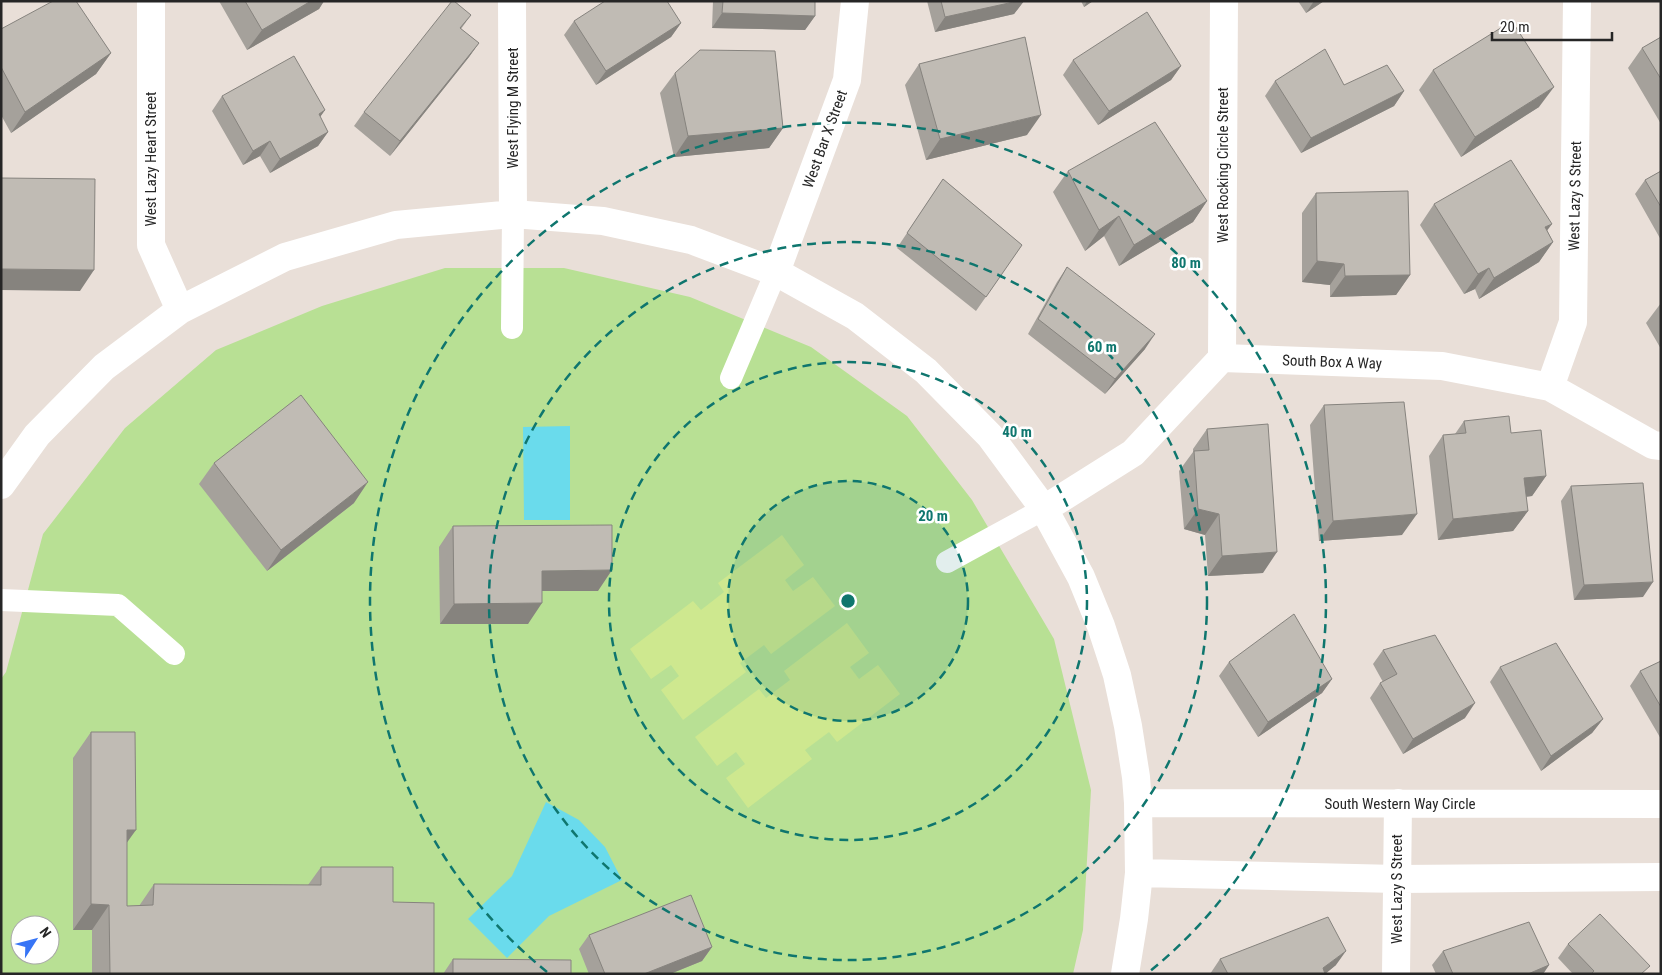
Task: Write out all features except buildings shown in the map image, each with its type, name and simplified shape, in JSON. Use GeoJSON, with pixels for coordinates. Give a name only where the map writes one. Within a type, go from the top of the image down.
{"type":"FeatureCollection","features":[{"type":"Feature","properties":{"kind":"street","name":"West Lazy Heart Street"},"geometry":{"type":"LineString","coordinates":[[151,1],[152,245],[180,310]]}},
{"type":"Feature","properties":{"kind":"street","name":"West Flying M Street"},"geometry":{"type":"LineString","coordinates":[[512,1],[513,214]]}},
{"type":"Feature","properties":{"kind":"street","name":"West Bar X Street"},"geometry":{"type":"LineString","coordinates":[[776,272],[847,80],[855,1]]}},
{"type":"Feature","properties":{"kind":"street","name":"West Rocking Circle Street"},"geometry":{"type":"LineString","coordinates":[[1222,358],[1224,1]]}},
{"type":"Feature","properties":{"kind":"street","name":"West Lazy S Street"},"geometry":{"type":"LineString","coordinates":[[1550,387],[1573,322],[1578,1]]}},
{"type":"Feature","properties":{"kind":"street"},"geometry":{"type":"LineString","coordinates":[[1,485],[37,435],[104,367],[180,310],[285,257],[396,225],[513,214],[603,220],[691,240],[776,272],[855,316],[926,371],[990,436],[1044,509],[1081,577],[1117,675],[1133,751],[1138,803],[1139,873],[1125,974]]}},
{"type":"Feature","properties":{"kind":"street"},"geometry":{"type":"LineString","coordinates":[[1044,509],[1133,453],[1222,358]]}},
{"type":"Feature","properties":{"kind":"street","name":"South Box A Way"},"geometry":{"type":"LineString","coordinates":[[1222,358],[1442,366],[1550,387],[1653,445],[1661,446]]}},
{"type":"Feature","properties":{"kind":"street","name":"South Western Way Circle"},"geometry":{"type":"LineString","coordinates":[[1138,803],[1661,804]]}},
{"type":"Feature","properties":{"kind":"street","name":"West Lazy S Street"},"geometry":{"type":"LineString","coordinates":[[1396,974],[1398,804]]}},
{"type":"Feature","properties":{"kind":"street"},"geometry":{"type":"LineString","coordinates":[[1139,873],[1397,879],[1661,877]]}},
{"type":"Feature","properties":{"kind":"lane"},"geometry":{"type":"LineString","coordinates":[[512,328],[513,214]]}},
{"type":"Feature","properties":{"kind":"lane"},"geometry":{"type":"LineString","coordinates":[[730,378],[776,272]]}},
{"type":"Feature","properties":{"kind":"lane"},"geometry":{"type":"LineString","coordinates":[[947,562],[1044,509]]}},
{"type":"Feature","properties":{"kind":"lane"},"geometry":{"type":"LineString","coordinates":[[1,600],[118,605],[174,654]]}},
{"type":"Feature","properties":{"kind":"green space"},"geometry":{"type":"Polygon","coordinates":[[[445,268],[564,268],[690,297],[811,347],[907,416],[972,500],[1054,639],[1091,790],[1083,930],[1073,974],[1,974],[1,679],[6,672],[43,534],[125,428],[216,350],[322,306],[445,268]]]}},
{"type":"Feature","properties":{"kind":"green space"},"geometry":{"type":"Polygon","coordinates":[[[782,535],[804,565],[785,580],[793,591],[813,577],[835,606],[771,654],[764,645],[740,663],[746,672],[683,720],[661,690],[679,676],[671,665],[651,679],[630,649],[693,601],[701,610],[724,592],[718,583],[782,535]]]}},
{"type":"Feature","properties":{"kind":"green space"},"geometry":{"type":"Polygon","coordinates":[[[847,623],[869,653],[850,667],[859,679],[878,665],[900,694],[837,742],[829,732],[805,750],[812,759],[748,808],[726,778],[745,764],[736,752],[717,766],[695,737],[759,689],[766,698],[790,680],[784,671],[847,623]]]}},
{"type":"Feature","properties":{"kind":"water"},"geometry":{"type":"Polygon","coordinates":[[[570,426],[570,520],[524,520],[523,427],[570,426]]]}},
{"type":"Feature","properties":{"kind":"water"},"geometry":{"type":"Polygon","coordinates":[[[546,802],[579,820],[605,847],[622,880],[549,916],[507,958],[468,919],[512,876],[546,802]]]}}]}
